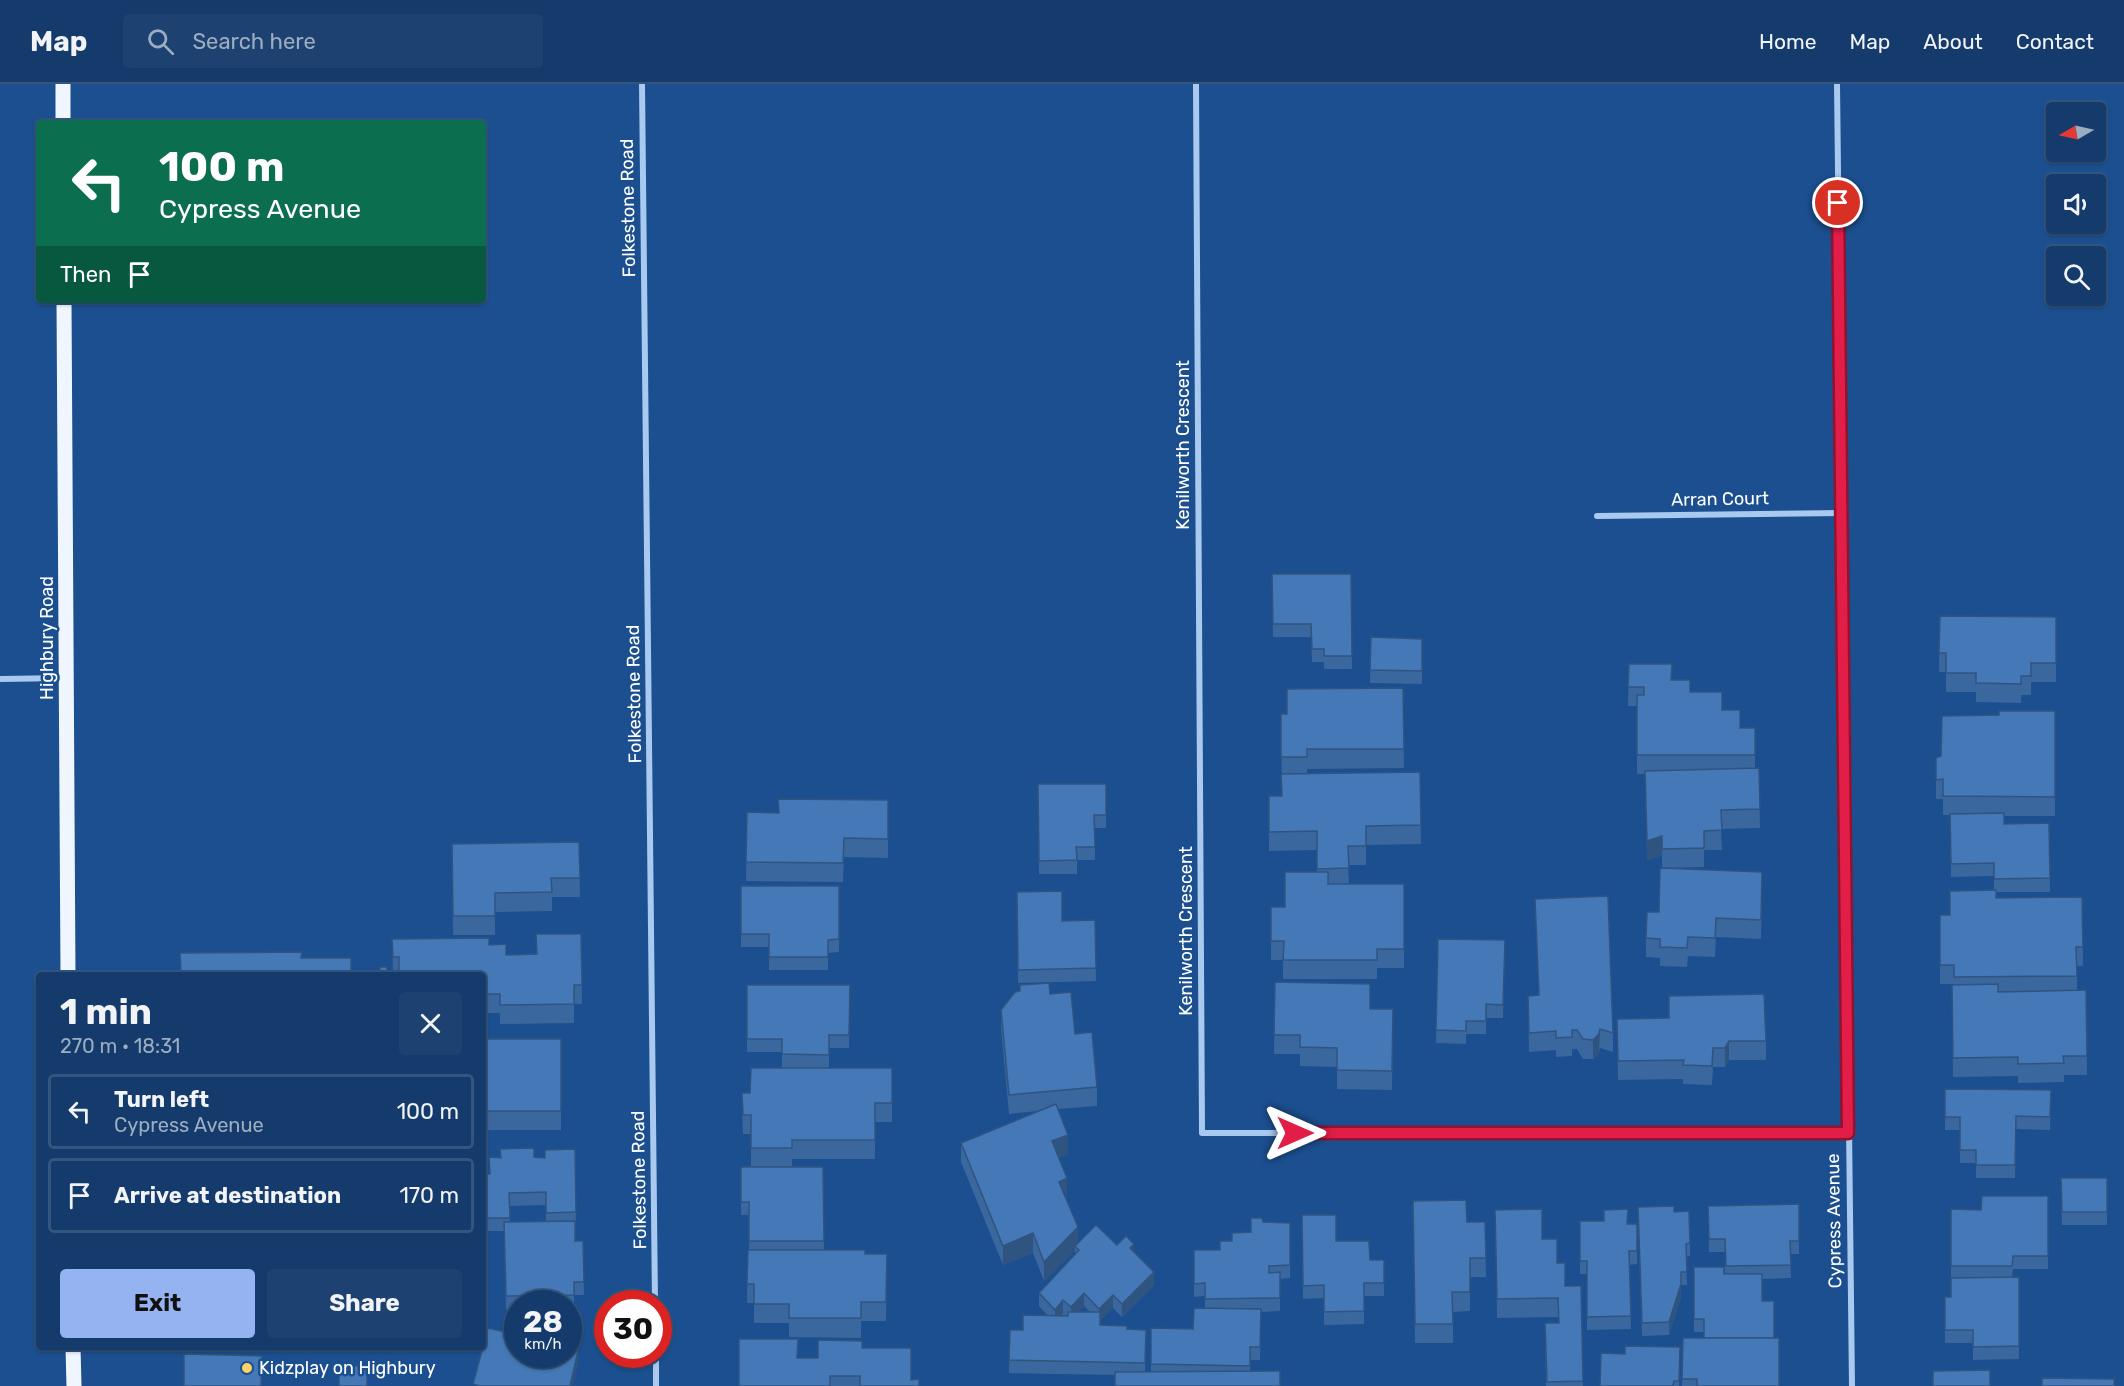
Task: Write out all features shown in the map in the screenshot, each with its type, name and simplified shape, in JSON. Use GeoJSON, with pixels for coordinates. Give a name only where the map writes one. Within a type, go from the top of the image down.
{"type":"FeatureCollection","features":[{"type":"Feature","properties":{"kind":"main road"},"geometry":{"type":"LineString","coordinates":[[63,84],[63,120]]}},
{"type":"Feature","properties":{"kind":"main road","name":"Highbury Road"},"geometry":{"type":"LineString","coordinates":[[64,303],[68,972]]}},
{"type":"Feature","properties":{"kind":"main road"},"geometry":{"type":"LineString","coordinates":[[73,1350],[74,1386]]}},
{"type":"Feature","properties":{"kind":"street","name":"Folkestone Road"},"geometry":{"type":"LineString","coordinates":[[642,84],[655,1290]]}},
{"type":"Feature","properties":{"kind":"street","name":"Kenilworth Crescent"},"geometry":{"type":"LineString","coordinates":[[1197,84],[1202,1133],[1848,1133]]}},
{"type":"Feature","properties":{"kind":"street","name":"Cypress Avenue"},"geometry":{"type":"LineString","coordinates":[[1837,84],[1852,1386]]}},
{"type":"Feature","properties":{"kind":"street","name":"Arran Court"},"geometry":{"type":"LineString","coordinates":[[1597,516],[1843,513]]}},
{"type":"Feature","properties":{"kind":"street"},"geometry":{"type":"LineString","coordinates":[[0,679],[66,678]]}},
{"type":"Feature","properties":{"kind":"street"},"geometry":{"type":"LineString","coordinates":[[656,1368],[656,1386]]}},
{"type":"Feature","properties":{"kind":"building"},"geometry":{"type":"Polygon","coordinates":[[[1272,574],[1351,574],[1352,656],[1324,656],[1324,649],[1312,649],[1311,624],[1273,624],[1272,574]]]}},
{"type":"Feature","properties":{"kind":"building"},"geometry":{"type":"Polygon","coordinates":[[[1940,616],[2056,617],[2056,663],[2031,663],[2031,676],[2021,676],[2021,684],[1976,683],[1976,673],[1946,673],[1946,653],[1939,653],[1940,616]]]}},
{"type":"Feature","properties":{"kind":"building"},"geometry":{"type":"Polygon","coordinates":[[[1371,637],[1422,639],[1422,671],[1370,670],[1371,637]]]}},
{"type":"Feature","properties":{"kind":"building"},"geometry":{"type":"Polygon","coordinates":[[[1629,664],[1672,664],[1671,680],[1690,680],[1690,692],[1722,692],[1722,710],[1740,710],[1740,728],[1755,728],[1755,755],[1637,755],[1637,695],[1644,695],[1644,687],[1628,687],[1629,664]]]}},
{"type":"Feature","properties":{"kind":"building"},"geometry":{"type":"Polygon","coordinates":[[[1403,688],[1404,749],[1307,749],[1307,757],[1281,757],[1281,714],[1287,714],[1287,689],[1403,688]]]}},
{"type":"Feature","properties":{"kind":"building"},"geometry":{"type":"Polygon","coordinates":[[[1999,711],[2055,711],[2055,797],[1943,796],[1943,779],[1936,780],[1936,758],[1941,756],[1942,716],[1999,715],[1999,711]]]}},
{"type":"Feature","properties":{"kind":"building"},"geometry":{"type":"Polygon","coordinates":[[[1759,768],[1760,809],[1721,810],[1722,830],[1704,831],[1704,848],[1662,849],[1662,836],[1647,841],[1645,771],[1759,768]]]}},
{"type":"Feature","properties":{"kind":"building"},"geometry":{"type":"Polygon","coordinates":[[[1420,772],[1421,825],[1366,826],[1366,846],[1348,846],[1349,868],[1317,869],[1317,831],[1269,832],[1269,796],[1282,796],[1281,774],[1420,772]]]}},
{"type":"Feature","properties":{"kind":"building"},"geometry":{"type":"Polygon","coordinates":[[[1038,784],[1106,784],[1106,815],[1094,815],[1095,847],[1076,847],[1077,860],[1039,861],[1038,784]]]}},
{"type":"Feature","properties":{"kind":"building"},"geometry":{"type":"Polygon","coordinates":[[[778,799],[888,800],[888,839],[844,838],[843,863],[746,862],[747,812],[779,813],[778,799]]]}},
{"type":"Feature","properties":{"kind":"building"},"geometry":{"type":"Polygon","coordinates":[[[2004,813],[2004,824],[2049,823],[2050,878],[1994,879],[1994,863],[1951,864],[1950,814],[2004,813]]]}},
{"type":"Feature","properties":{"kind":"building"},"geometry":{"type":"Polygon","coordinates":[[[579,842],[580,878],[551,878],[552,892],[495,893],[495,916],[453,916],[452,844],[579,842]]]}},
{"type":"Feature","properties":{"kind":"building"},"geometry":{"type":"Polygon","coordinates":[[[1660,868],[1762,872],[1761,920],[1716,918],[1715,938],[1688,937],[1687,948],[1660,947],[1660,939],[1646,938],[1647,912],[1659,912],[1660,868]]]}},
{"type":"Feature","properties":{"kind":"building"},"geometry":{"type":"Polygon","coordinates":[[[1285,872],[1328,872],[1328,884],[1404,884],[1404,949],[1377,949],[1377,960],[1283,960],[1284,941],[1271,941],[1271,907],[1285,907],[1285,872]]]}},
{"type":"Feature","properties":{"kind":"building"},"geometry":{"type":"Polygon","coordinates":[[[741,886],[839,886],[839,939],[828,940],[828,957],[769,957],[769,934],[741,934],[741,886]]]}},
{"type":"Feature","properties":{"kind":"building"},"geometry":{"type":"Polygon","coordinates":[[[1996,890],[1996,898],[2082,897],[2083,947],[2076,947],[2077,976],[1954,977],[1954,965],[1940,965],[1940,915],[1950,915],[1950,891],[1996,890]]]}},
{"type":"Feature","properties":{"kind":"building"},"geometry":{"type":"Polygon","coordinates":[[[1062,891],[1062,921],[1095,920],[1096,968],[1018,970],[1017,892],[1062,891]]]}},
{"type":"Feature","properties":{"kind":"building"},"geometry":{"type":"Polygon","coordinates":[[[1608,896],[1613,1033],[1600,1029],[1599,1034],[1593,1040],[1583,1039],[1577,1030],[1572,1030],[1572,1037],[1556,1038],[1556,1031],[1529,1033],[1528,996],[1539,995],[1535,899],[1608,896]]]}},
{"type":"Feature","properties":{"kind":"building"},"geometry":{"type":"Polygon","coordinates":[[[536,934],[581,934],[582,985],[574,985],[574,1004],[500,1005],[500,994],[486,994],[486,972],[399,972],[399,957],[393,957],[392,939],[489,938],[489,945],[506,944],[506,955],[537,954],[536,934]]]}},
{"type":"Feature","properties":{"kind":"building"},"geometry":{"type":"Polygon","coordinates":[[[1438,939],[1505,940],[1503,1005],[1486,1004],[1486,1021],[1466,1021],[1466,1031],[1436,1030],[1438,939]]]}},
{"type":"Feature","properties":{"kind":"building"},"geometry":{"type":"Polygon","coordinates":[[[302,952],[301,958],[351,958],[351,972],[181,972],[180,953],[302,952]]]}},
{"type":"Feature","properties":{"kind":"building"},"geometry":{"type":"Polygon","coordinates":[[[380,967],[387,967],[387,972],[380,972],[380,967]]]}},
{"type":"Feature","properties":{"kind":"building"},"geometry":{"type":"Polygon","coordinates":[[[1275,982],[1370,984],[1370,1009],[1393,1009],[1392,1071],[1337,1070],[1337,1048],[1300,1047],[1300,1035],[1274,1035],[1275,982]]]}},
{"type":"Feature","properties":{"kind":"building"},"geometry":{"type":"Polygon","coordinates":[[[1049,983],[1050,994],[1071,992],[1075,1034],[1092,1032],[1097,1087],[1009,1095],[1001,1010],[1015,992],[1020,991],[1020,985],[1049,983]]]}},
{"type":"Feature","properties":{"kind":"building"},"geometry":{"type":"Polygon","coordinates":[[[1998,984],[1998,992],[2086,990],[2087,1056],[2063,1056],[2064,1063],[2018,1064],[2018,1057],[1953,1058],[1952,985],[1998,984]]]}},
{"type":"Feature","properties":{"kind":"building"},"geometry":{"type":"Polygon","coordinates":[[[747,985],[850,985],[849,1035],[829,1035],[829,1055],[782,1054],[782,1039],[747,1039],[747,985]]]}},
{"type":"Feature","properties":{"kind":"building"},"geometry":{"type":"Polygon","coordinates":[[[1764,994],[1766,1041],[1729,1041],[1725,1048],[1713,1048],[1712,1066],[1683,1065],[1684,1060],[1618,1061],[1617,1019],[1669,1018],[1669,996],[1764,994]]]}},
{"type":"Feature","properties":{"kind":"building"},"geometry":{"type":"Polygon","coordinates":[[[486,1039],[561,1039],[561,1111],[486,1111],[486,1039]]]}},
{"type":"Feature","properties":{"kind":"building"},"geometry":{"type":"Polygon","coordinates":[[[751,1068],[892,1068],[892,1103],[875,1103],[875,1140],[792,1140],[792,1148],[751,1148],[751,1115],[743,1115],[742,1093],[750,1093],[751,1068]]]}},
{"type":"Feature","properties":{"kind":"building"},"geometry":{"type":"Polygon","coordinates":[[[1945,1089],[2051,1090],[2050,1117],[2016,1116],[2015,1165],[1976,1165],[1976,1150],[1960,1150],[1960,1117],[1945,1117],[1945,1089]]]}},
{"type":"Feature","properties":{"kind":"building"},"geometry":{"type":"Polygon","coordinates":[[[1056,1104],[1068,1135],[1052,1141],[1067,1178],[1059,1182],[1078,1227],[1044,1262],[1033,1233],[1003,1246],[961,1143],[1056,1104]]]}},
{"type":"Feature","properties":{"kind":"building"},"geometry":{"type":"Polygon","coordinates":[[[534,1148],[534,1157],[545,1158],[545,1150],[575,1149],[576,1212],[546,1213],[546,1192],[509,1193],[510,1218],[486,1218],[486,1174],[490,1174],[489,1157],[501,1158],[500,1149],[534,1148]]]}},
{"type":"Feature","properties":{"kind":"building"},"geometry":{"type":"Polygon","coordinates":[[[741,1167],[823,1167],[824,1241],[749,1241],[749,1202],[741,1202],[741,1167]]]}},
{"type":"Feature","properties":{"kind":"building"},"geometry":{"type":"Polygon","coordinates":[[[2061,1178],[2107,1178],[2107,1212],[2062,1212],[2061,1178]]]}},
{"type":"Feature","properties":{"kind":"building"},"geometry":{"type":"Polygon","coordinates":[[[1982,1196],[2048,1196],[2048,1256],[2013,1256],[2012,1266],[1951,1266],[1951,1209],[1981,1210],[1982,1196]]]}},
{"type":"Feature","properties":{"kind":"building"},"geometry":{"type":"Polygon","coordinates":[[[1466,1200],[1467,1222],[1485,1222],[1486,1258],[1470,1258],[1470,1292],[1452,1292],[1453,1324],[1415,1324],[1413,1201],[1466,1200]]]}},
{"type":"Feature","properties":{"kind":"building"},"geometry":{"type":"Polygon","coordinates":[[[1799,1204],[1799,1241],[1790,1241],[1791,1265],[1726,1266],[1725,1239],[1709,1239],[1708,1206],[1799,1204]]]}},
{"type":"Feature","properties":{"kind":"building"},"geometry":{"type":"Polygon","coordinates":[[[1674,1206],[1674,1212],[1689,1211],[1690,1243],[1686,1244],[1687,1272],[1681,1272],[1681,1284],[1669,1322],[1642,1323],[1638,1207],[1674,1206]]]}},
{"type":"Feature","properties":{"kind":"building"},"geometry":{"type":"Polygon","coordinates":[[[1542,1209],[1542,1239],[1557,1239],[1557,1263],[1565,1263],[1565,1286],[1581,1286],[1583,1381],[1547,1382],[1545,1323],[1559,1323],[1558,1298],[1497,1299],[1495,1210],[1542,1209]]]}},
{"type":"Feature","properties":{"kind":"building"},"geometry":{"type":"Polygon","coordinates":[[[1628,1209],[1627,1224],[1637,1224],[1637,1251],[1629,1251],[1631,1316],[1587,1317],[1587,1261],[1580,1261],[1580,1221],[1604,1221],[1604,1210],[1628,1209]]]}},
{"type":"Feature","properties":{"kind":"building"},"geometry":{"type":"Polygon","coordinates":[[[1302,1215],[1336,1215],[1336,1241],[1369,1241],[1370,1260],[1384,1260],[1384,1283],[1364,1283],[1364,1311],[1324,1312],[1324,1285],[1303,1286],[1302,1215]]]}},
{"type":"Feature","properties":{"kind":"building"},"geometry":{"type":"Polygon","coordinates":[[[1251,1218],[1262,1218],[1263,1222],[1290,1223],[1290,1265],[1269,1266],[1269,1273],[1280,1272],[1280,1298],[1205,1299],[1205,1283],[1194,1284],[1194,1250],[1220,1250],[1220,1241],[1232,1241],[1232,1233],[1251,1232],[1251,1218]]]}},
{"type":"Feature","properties":{"kind":"building"},"geometry":{"type":"Polygon","coordinates":[[[575,1221],[575,1241],[583,1241],[584,1282],[574,1282],[574,1290],[506,1290],[504,1222],[575,1221]]]}},
{"type":"Feature","properties":{"kind":"building"},"geometry":{"type":"Polygon","coordinates":[[[1096,1225],[1117,1245],[1126,1236],[1134,1244],[1130,1248],[1154,1272],[1122,1304],[1113,1295],[1099,1309],[1084,1293],[1071,1307],[1063,1300],[1055,1310],[1039,1293],[1079,1250],[1075,1246],[1096,1225]]]}},
{"type":"Feature","properties":{"kind":"building"},"geometry":{"type":"Polygon","coordinates":[[[748,1250],[865,1250],[865,1254],[887,1254],[886,1302],[861,1302],[861,1318],[789,1318],[789,1304],[754,1304],[754,1284],[747,1284],[748,1250]]]}},
{"type":"Feature","properties":{"kind":"building"},"geometry":{"type":"Polygon","coordinates":[[[1694,1267],[1724,1267],[1724,1274],[1762,1274],[1762,1301],[1774,1301],[1774,1338],[1704,1338],[1704,1319],[1694,1319],[1694,1267]]]}},
{"type":"Feature","properties":{"kind":"building"},"geometry":{"type":"Polygon","coordinates":[[[2019,1277],[2019,1346],[1973,1347],[1973,1330],[1945,1330],[1945,1297],[1951,1297],[1951,1278],[2019,1277]]]}},
{"type":"Feature","properties":{"kind":"building"},"geometry":{"type":"Polygon","coordinates":[[[1194,1308],[1261,1309],[1260,1347],[1250,1347],[1250,1366],[1151,1364],[1151,1328],[1193,1329],[1194,1308]]]}},
{"type":"Feature","properties":{"kind":"building"},"geometry":{"type":"Polygon","coordinates":[[[1068,1312],[1100,1312],[1100,1325],[1127,1326],[1127,1329],[1146,1330],[1145,1363],[1009,1360],[1010,1330],[1023,1330],[1023,1315],[1068,1316],[1068,1312]]]}},
{"type":"Feature","properties":{"kind":"building"},"geometry":{"type":"Polygon","coordinates":[[[488,1328],[504,1332],[504,1368],[574,1368],[570,1386],[480,1386],[473,1384],[482,1350],[486,1350],[488,1328]]]}},
{"type":"Feature","properties":{"kind":"building"},"geometry":{"type":"Polygon","coordinates":[[[1683,1338],[1779,1338],[1779,1386],[1697,1386],[1697,1379],[1682,1379],[1683,1338]]]}},
{"type":"Feature","properties":{"kind":"building"},"geometry":{"type":"Polygon","coordinates":[[[739,1339],[798,1339],[797,1358],[818,1358],[818,1340],[862,1341],[862,1348],[911,1348],[911,1380],[919,1379],[919,1386],[860,1386],[860,1376],[830,1376],[830,1386],[739,1386],[739,1339]]]}},
{"type":"Feature","properties":{"kind":"building"},"geometry":{"type":"Polygon","coordinates":[[[1625,1346],[1680,1347],[1679,1381],[1674,1381],[1673,1386],[1600,1386],[1601,1353],[1625,1354],[1625,1346]]]}},
{"type":"Feature","properties":{"kind":"building"},"geometry":{"type":"Polygon","coordinates":[[[184,1354],[262,1356],[261,1386],[184,1386],[184,1354]]]}},
{"type":"Feature","properties":{"kind":"building"},"geometry":{"type":"Polygon","coordinates":[[[339,1366],[367,1366],[367,1386],[339,1386],[339,1366]]]}},
{"type":"Feature","properties":{"kind":"building"},"geometry":{"type":"Polygon","coordinates":[[[1990,1370],[1990,1386],[1933,1386],[1933,1371],[1990,1370]]]}},
{"type":"Feature","properties":{"kind":"building"},"geometry":{"type":"Polygon","coordinates":[[[1280,1371],[1280,1386],[1115,1386],[1115,1372],[1280,1371]]]}},
{"type":"Feature","properties":{"kind":"building"},"geometry":{"type":"Polygon","coordinates":[[[2042,1378],[2114,1379],[2114,1386],[2042,1386],[2042,1378]]]}},
{"type":"Feature","properties":{"kind":"place","name":"Kidzplay on Highbury"},"geometry":{"type":"Point","coordinates":[247,1368]}},
{"type":"Feature","properties":{"kind":"route"},"geometry":{"type":"LineString","coordinates":[[1295,1133],[1848,1133],[1838,203]]}}]}
